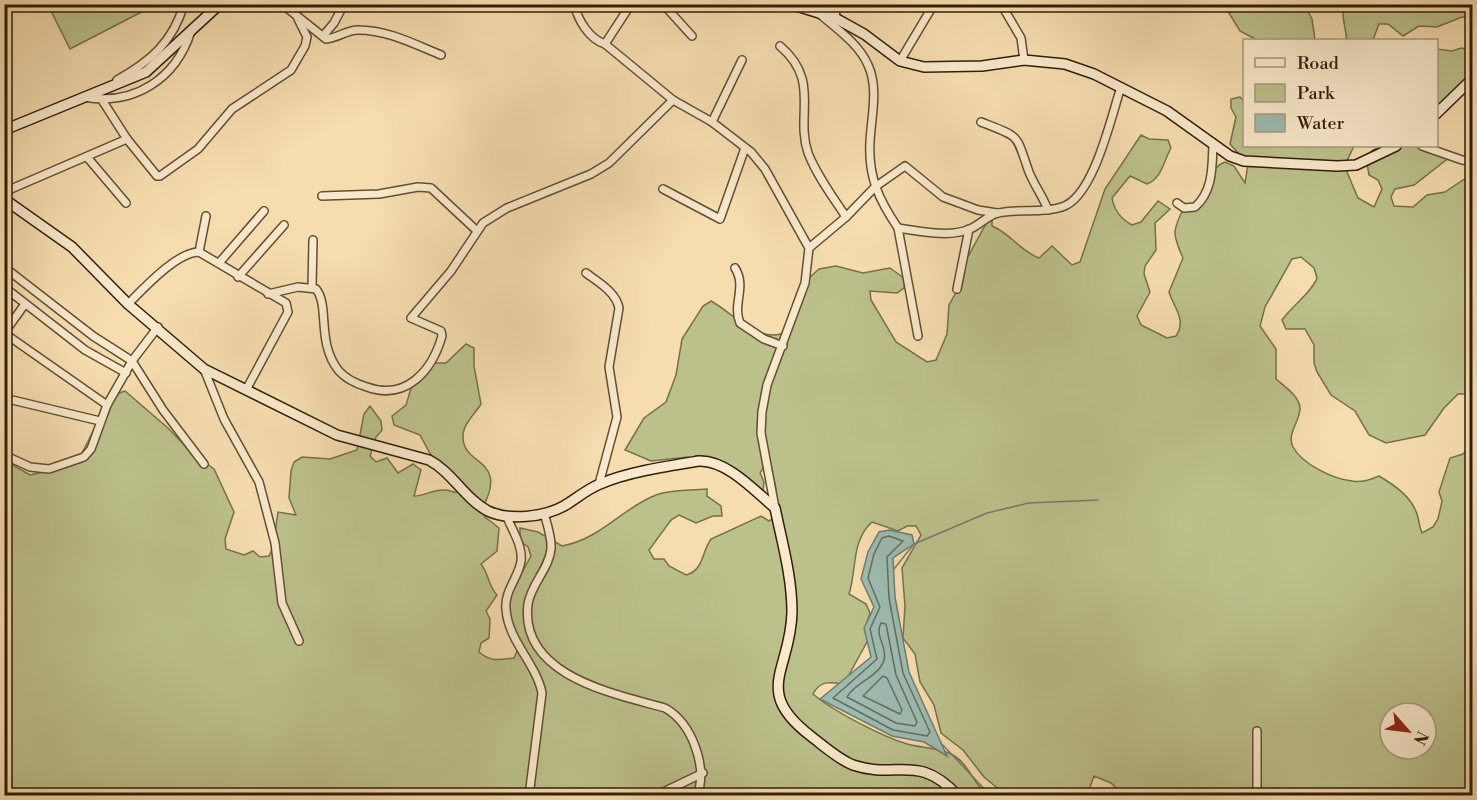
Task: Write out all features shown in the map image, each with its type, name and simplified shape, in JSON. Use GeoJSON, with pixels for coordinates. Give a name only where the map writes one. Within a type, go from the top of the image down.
{"type":"FeatureCollection","features":[{"type":"Feature","properties":{"kind":"street"},"geometry":{"type":"LineString","coordinates":[[108,88],[155,56],[169,41],[184,4]]}},
{"type":"Feature","properties":{"kind":"street"},"geometry":{"type":"LineString","coordinates":[[4,130],[146,72],[220,4]]}},
{"type":"Feature","properties":{"kind":"street"},"geometry":{"type":"LineString","coordinates":[[282,4],[298,19],[330,39],[357,30],[376,32],[394,36],[441,56]]}},
{"type":"Feature","properties":{"kind":"street"},"geometry":{"type":"LineString","coordinates":[[323,36],[334,23],[344,4]]}},
{"type":"Feature","properties":{"kind":"street"},"geometry":{"type":"LineString","coordinates":[[574,4],[580,20],[593,38],[605,44],[673,100],[712,122],[745,148],[765,170],[809,248],[805,283],[767,385],[762,412],[761,433],[787,568],[792,609],[791,631],[777,684],[781,707],[798,727],[848,763],[870,768],[912,768],[929,772],[944,781],[958,795]]}},
{"type":"Feature","properties":{"kind":"street"},"geometry":{"type":"LineString","coordinates":[[605,44],[631,4]]}},
{"type":"Feature","properties":{"kind":"street"},"geometry":{"type":"LineString","coordinates":[[663,4],[692,36]]}},
{"type":"Feature","properties":{"kind":"street"},"geometry":{"type":"LineString","coordinates":[[790,4],[835,18],[864,34],[900,61],[945,68],[1024,60],[1065,64],[1121,87],[1196,129],[1213,145],[1244,161],[1356,165],[1394,147]]}},
{"type":"Feature","properties":{"kind":"street"},"geometry":{"type":"LineString","coordinates":[[835,18],[837,4]]}},
{"type":"Feature","properties":{"kind":"street"},"geometry":{"type":"LineString","coordinates":[[900,61],[934,4]]}},
{"type":"Feature","properties":{"kind":"street"},"geometry":{"type":"LineString","coordinates":[[1001,4],[1021,38],[1024,60]]}},
{"type":"Feature","properties":{"kind":"street"},"geometry":{"type":"LineString","coordinates":[[821,15],[850,40],[867,62],[872,75],[874,99],[870,157],[875,187],[878,199],[898,228],[918,336]]}},
{"type":"Feature","properties":{"kind":"street"},"geometry":{"type":"LineString","coordinates":[[102,100],[128,139],[157,176],[164,174],[198,149],[232,109],[291,70],[305,46],[307,37],[298,19]]}},
{"type":"Feature","properties":{"kind":"street"},"geometry":{"type":"LineString","coordinates":[[84,97],[102,100],[147,88],[162,80],[176,64],[192,29]]}},
{"type":"Feature","properties":{"kind":"street"},"geometry":{"type":"LineString","coordinates":[[780,46],[791,56],[802,76],[808,152],[846,217]]}},
{"type":"Feature","properties":{"kind":"street"},"geometry":{"type":"LineString","coordinates":[[712,122],[742,60]]}},
{"type":"Feature","properties":{"kind":"street"},"geometry":{"type":"LineString","coordinates":[[1438,113],[1473,79]]}},
{"type":"Feature","properties":{"kind":"street"},"geometry":{"type":"LineString","coordinates":[[809,248],[846,217],[875,187],[898,169],[907,166],[942,197],[978,210],[997,213],[1048,210],[1073,202],[1083,192],[1098,156],[1121,87]]}},
{"type":"Feature","properties":{"kind":"street"},"geometry":{"type":"LineString","coordinates":[[268,294],[298,287],[312,288],[319,292],[323,334],[329,356],[341,373],[358,384],[375,390],[386,392],[410,386],[431,360],[442,336],[441,331],[411,318],[456,264],[476,230],[507,208],[591,174],[609,163],[673,100]]}},
{"type":"Feature","properties":{"kind":"street"},"geometry":{"type":"LineString","coordinates":[[981,122],[1016,137],[1023,147],[1029,172],[1048,210]]}},
{"type":"Feature","properties":{"kind":"street"},"geometry":{"type":"LineString","coordinates":[[4,192],[128,139]]}},
{"type":"Feature","properties":{"kind":"street"},"geometry":{"type":"LineString","coordinates":[[1177,203],[1184,208],[1195,207],[1205,194],[1211,180],[1213,145]]}},
{"type":"Feature","properties":{"kind":"street"},"geometry":{"type":"LineString","coordinates":[[1425,147],[1462,160],[1473,161]]}},
{"type":"Feature","properties":{"kind":"street"},"geometry":{"type":"LineString","coordinates":[[663,189],[720,219],[745,148]]}},
{"type":"Feature","properties":{"kind":"street"},"geometry":{"type":"LineString","coordinates":[[87,157],[126,203]]}},
{"type":"Feature","properties":{"kind":"street"},"geometry":{"type":"LineString","coordinates":[[322,196],[379,194],[418,187],[430,188],[440,194],[476,230]]}},
{"type":"Feature","properties":{"kind":"street"},"geometry":{"type":"LineString","coordinates":[[4,199],[72,247],[128,304],[158,327],[204,369],[337,435],[429,460],[439,465],[485,510],[507,517],[544,513],[562,507],[599,484],[675,465],[707,461],[732,473],[775,508]]}},
{"type":"Feature","properties":{"kind":"street"},"geometry":{"type":"LineString","coordinates":[[219,263],[264,211]]}},
{"type":"Feature","properties":{"kind":"street"},"geometry":{"type":"LineString","coordinates":[[898,228],[940,233],[969,229],[997,213]]}},
{"type":"Feature","properties":{"kind":"street"},"geometry":{"type":"LineString","coordinates":[[199,252],[206,216]]}},
{"type":"Feature","properties":{"kind":"street"},"geometry":{"type":"LineString","coordinates":[[238,277],[284,225]]}},
{"type":"Feature","properties":{"kind":"street"},"geometry":{"type":"LineString","coordinates":[[957,289],[969,229]]}},
{"type":"Feature","properties":{"kind":"street"},"geometry":{"type":"LineString","coordinates":[[312,288],[313,240]]}},
{"type":"Feature","properties":{"kind":"street"},"geometry":{"type":"LineString","coordinates":[[128,304],[152,280],[176,262],[199,252]]}},
{"type":"Feature","properties":{"kind":"street"},"geometry":{"type":"LineString","coordinates":[[199,252],[238,277],[286,303],[289,308],[246,390]]}},
{"type":"Feature","properties":{"kind":"street"},"geometry":{"type":"LineString","coordinates":[[4,267],[93,336],[132,361],[163,410],[204,464]]}},
{"type":"Feature","properties":{"kind":"street"},"geometry":{"type":"LineString","coordinates":[[735,268],[741,280],[737,309],[740,323],[765,339],[783,346]]}},
{"type":"Feature","properties":{"kind":"street"},"geometry":{"type":"LineString","coordinates":[[585,273],[610,293],[618,302],[619,308],[609,367],[617,417],[599,484]]}},
{"type":"Feature","properties":{"kind":"street"},"geometry":{"type":"LineString","coordinates":[[4,287],[85,350],[126,374]]}},
{"type":"Feature","properties":{"kind":"street"},"geometry":{"type":"LineString","coordinates":[[26,304],[4,333],[107,405]]}},
{"type":"Feature","properties":{"kind":"street"},"geometry":{"type":"LineString","coordinates":[[4,455],[30,467],[49,469],[75,462],[91,449],[107,405],[132,361],[158,327]]}},
{"type":"Feature","properties":{"kind":"street"},"geometry":{"type":"LineString","coordinates":[[204,369],[224,419],[259,482],[275,543],[282,603],[299,640]]}},
{"type":"Feature","properties":{"kind":"street"},"geometry":{"type":"LineString","coordinates":[[4,398],[100,421]]}},
{"type":"Feature","properties":{"kind":"street"},"geometry":{"type":"LineString","coordinates":[[544,513],[552,546],[550,557],[528,603],[530,625],[537,646],[556,665],[584,684],[675,713],[682,721],[698,754],[703,773],[697,795]]}},
{"type":"Feature","properties":{"kind":"street"},"geometry":{"type":"LineString","coordinates":[[507,517],[520,547],[522,560],[506,598],[507,618],[518,647],[539,681],[542,693],[529,795]]}},
{"type":"Feature","properties":{"kind":"street"},"geometry":{"type":"LineString","coordinates":[[1257,731],[1257,795]]}},
{"type":"Feature","properties":{"kind":"street"},"geometry":{"type":"LineString","coordinates":[[655,795],[703,773]]}},
{"type":"Feature","properties":{"kind":"green space"},"geometry":{"type":"Polygon","coordinates":[[[48,5],[155,5],[70,49],[48,5]]]}},
{"type":"Feature","properties":{"kind":"green space"},"geometry":{"type":"Polygon","coordinates":[[[1224,5],[1305,5],[1312,19],[1315,39],[1255,39],[1240,31],[1224,5]]]}},
{"type":"Feature","properties":{"kind":"green space"},"geometry":{"type":"Polygon","coordinates":[[[1344,5],[1472,5],[1472,17],[1462,17],[1437,27],[1419,26],[1403,36],[1388,24],[1379,24],[1373,39],[1347,39],[1343,17],[1344,5]]]}},
{"type":"Feature","properties":{"kind":"green space"},"geometry":{"type":"Polygon","coordinates":[[[1461,48],[1472,50],[1472,80],[1438,113],[1438,49],[1452,51],[1461,48]]]}},
{"type":"Feature","properties":{"kind":"green space"},"geometry":{"type":"Polygon","coordinates":[[[1240,97],[1243,100],[1243,147],[1354,147],[1346,163],[1347,172],[1358,198],[1374,207],[1382,189],[1378,180],[1369,175],[1366,157],[1373,150],[1381,147],[1437,147],[1450,157],[1414,185],[1395,189],[1391,197],[1394,206],[1413,207],[1427,195],[1445,192],[1469,176],[1472,177],[1472,399],[1468,394],[1458,394],[1444,408],[1425,435],[1386,443],[1369,435],[1355,411],[1331,395],[1317,372],[1314,363],[1314,345],[1305,329],[1286,329],[1282,320],[1317,278],[1314,268],[1301,257],[1292,259],[1265,307],[1260,326],[1276,349],[1276,379],[1290,391],[1299,403],[1300,412],[1291,437],[1297,453],[1319,470],[1344,480],[1366,481],[1379,476],[1385,479],[1411,502],[1422,533],[1433,527],[1438,519],[1442,501],[1439,492],[1450,458],[1463,454],[1472,444],[1472,795],[1328,796],[1321,793],[1310,796],[1123,795],[1111,783],[1094,776],[1088,793],[1085,795],[1006,795],[984,777],[963,750],[941,733],[934,705],[920,682],[915,654],[903,638],[905,606],[902,568],[921,535],[916,526],[907,526],[898,531],[872,522],[865,530],[858,547],[849,594],[866,604],[870,613],[867,622],[868,640],[844,684],[822,684],[813,694],[845,715],[884,735],[907,744],[940,750],[957,757],[987,795],[5,795],[4,460],[30,475],[74,465],[110,401],[117,394],[125,391],[168,428],[191,452],[214,469],[234,512],[225,539],[226,549],[244,555],[253,551],[260,557],[269,556],[273,547],[278,512],[296,515],[289,498],[294,462],[302,457],[330,459],[357,450],[364,414],[370,406],[381,421],[382,430],[376,437],[370,456],[376,462],[387,458],[398,473],[413,464],[421,470],[414,496],[439,490],[460,493],[466,491],[433,459],[420,435],[394,425],[392,416],[406,405],[413,384],[425,377],[433,363],[446,363],[466,344],[474,348],[474,366],[481,404],[467,423],[463,436],[469,453],[488,471],[491,480],[482,509],[485,517],[499,528],[497,551],[481,564],[497,595],[486,611],[490,619],[489,638],[481,643],[479,652],[491,659],[514,658],[518,649],[504,605],[531,556],[528,547],[520,541],[520,528],[538,532],[562,546],[588,537],[632,507],[656,495],[707,489],[707,496],[721,506],[722,516],[713,516],[696,523],[679,515],[671,520],[649,550],[654,559],[664,559],[669,566],[686,575],[692,573],[699,565],[711,539],[761,516],[769,521],[777,516],[775,482],[765,465],[760,473],[764,482],[763,490],[688,457],[651,461],[625,450],[644,418],[666,402],[676,375],[682,339],[703,306],[711,301],[746,325],[764,334],[784,333],[806,281],[819,269],[836,266],[863,273],[890,268],[905,279],[904,288],[897,293],[870,291],[871,300],[896,342],[927,362],[936,360],[947,334],[949,305],[963,280],[965,262],[987,222],[992,221],[992,226],[1032,255],[1039,258],[1052,246],[1072,265],[1080,262],[1105,189],[1141,135],[1149,139],[1168,140],[1171,148],[1162,169],[1156,178],[1147,184],[1130,176],[1112,198],[1119,214],[1132,225],[1141,222],[1158,201],[1170,209],[1155,223],[1156,250],[1145,266],[1144,274],[1150,292],[1137,316],[1141,325],[1167,338],[1176,336],[1180,319],[1169,292],[1183,258],[1175,237],[1176,227],[1185,206],[1203,200],[1210,178],[1220,165],[1225,162],[1234,166],[1245,183],[1248,164],[1230,144],[1236,117],[1231,108],[1231,99],[1240,97]]]}},
{"type":"Feature","properties":{"kind":"water"},"geometry":{"type":"Polygon","coordinates":[[[889,530],[912,535],[914,544],[893,558],[895,597],[909,672],[947,756],[924,742],[892,736],[820,699],[871,657],[864,628],[874,607],[861,579],[868,552],[879,532],[889,530]]]}},
{"type":"Feature","properties":{"kind":"waterway"},"geometry":{"type":"LineString","coordinates":[[894,569],[914,544],[987,513],[1029,503],[1098,500]]}},
{"type":"Feature","properties":{"kind":"waterway"},"geometry":{"type":"LineString","coordinates":[[941,743],[991,796]]}}]}
